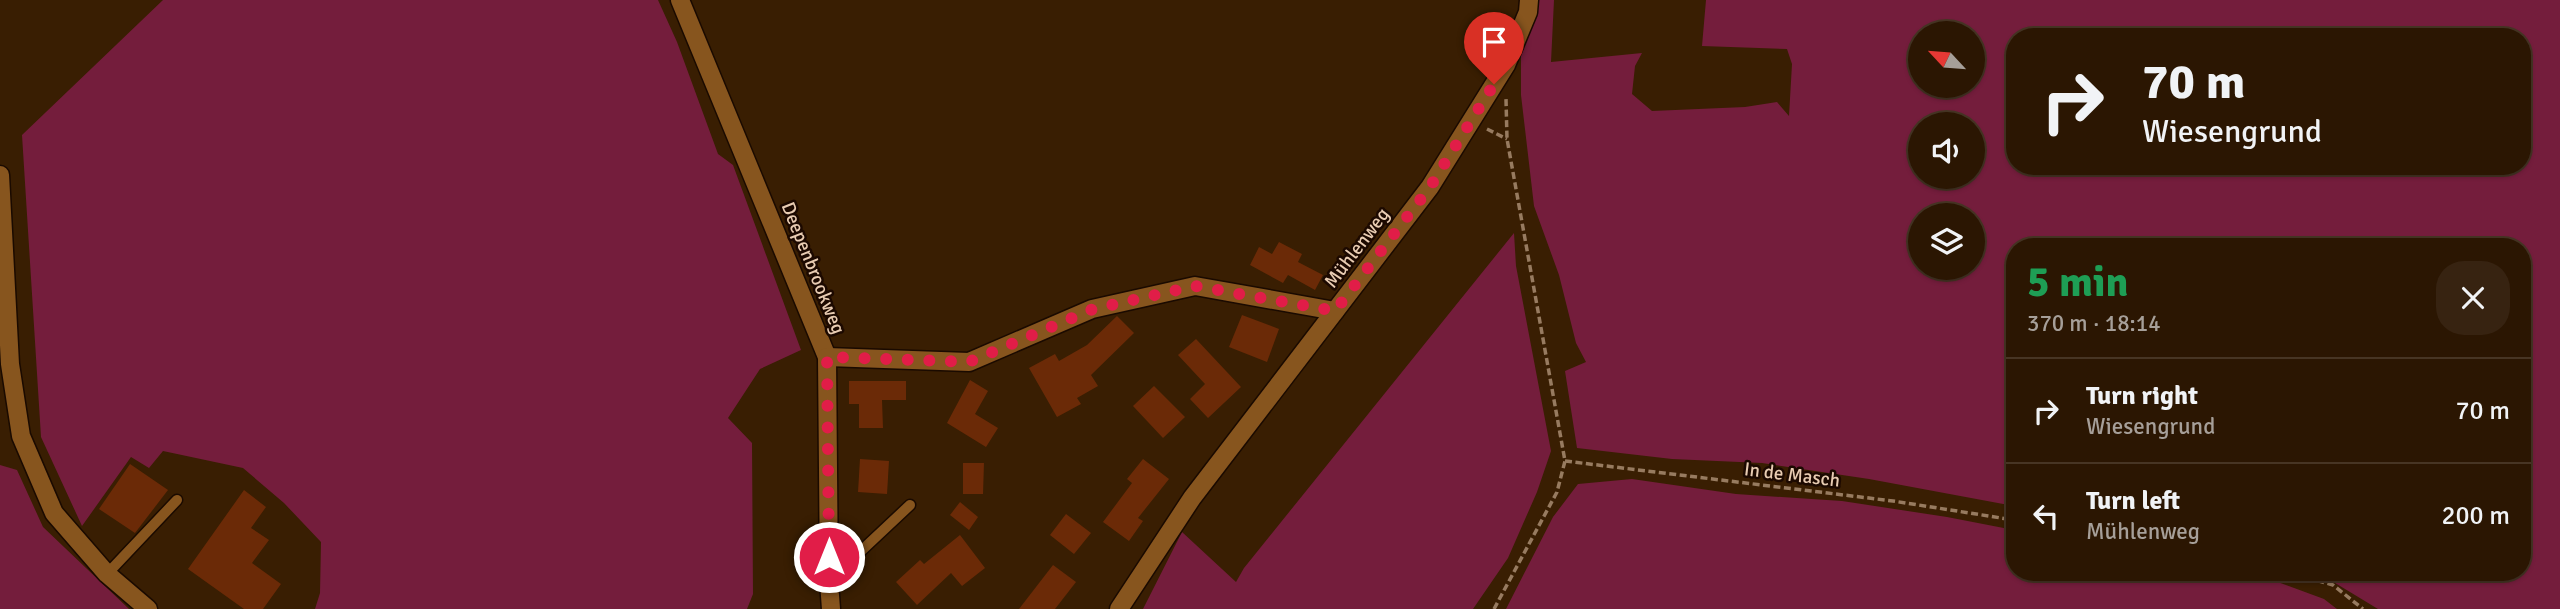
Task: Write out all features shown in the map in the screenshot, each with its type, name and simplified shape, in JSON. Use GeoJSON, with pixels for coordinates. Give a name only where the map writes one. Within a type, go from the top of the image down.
{"type":"FeatureCollection","features":[{"type":"Feature","properties":{"kind":"street","name":"Deepenbrookweg"},"geometry":{"type":"LineString","coordinates":[[680,0],[827,357],[831,609]]}},
{"type":"Feature","properties":{"kind":"street","name":"Mühlenweg"},"geometry":{"type":"LineString","coordinates":[[1119,609],[1192,498],[1430,187],[1506,65],[1528,12],[1529,0]]}},
{"type":"Feature","properties":{"kind":"street"},"geometry":{"type":"LineString","coordinates":[[0,175],[10,364],[21,436],[54,513],[107,574],[148,609]]}},
{"type":"Feature","properties":{"kind":"street"},"geometry":{"type":"LineString","coordinates":[[827,357],[969,362],[1093,309],[1195,286],[1335,311]]}},
{"type":"Feature","properties":{"kind":"lane"},"geometry":{"type":"LineString","coordinates":[[107,574],[177,500]]}},
{"type":"Feature","properties":{"kind":"lane"},"geometry":{"type":"LineString","coordinates":[[829,582],[909,505]]}},
{"type":"Feature","properties":{"kind":"path"},"geometry":{"type":"LineString","coordinates":[[1494,609],[1557,492],[1565,461],[1507,139],[1506,65]]}},
{"type":"Feature","properties":{"kind":"path"},"geometry":{"type":"LineString","coordinates":[[1471,121],[1507,139]]}},
{"type":"Feature","properties":{"kind":"path","name":"In de Masch"},"geometry":{"type":"LineString","coordinates":[[1565,461],[1893,501],[2006,519]]}},
{"type":"Feature","properties":{"kind":"path"},"geometry":{"type":"LineString","coordinates":[[2319,581],[2333,585],[2363,609]]}},
{"type":"Feature","properties":{"kind":"shaded area"},"geometry":{"type":"Polygon","coordinates":[[[163,0],[658,0],[677,42],[718,154],[733,165],[801,350],[760,369],[728,418],[752,443],[753,594],[747,609],[315,609],[320,593],[321,542],[284,503],[243,468],[163,451],[149,468],[131,457],[82,526],[41,437],[22,135],[163,0]]]}},
{"type":"Feature","properties":{"kind":"shaded area"},"geometry":{"type":"Polygon","coordinates":[[[1533,0],[1554,0],[1551,62],[1642,53],[1635,66],[1632,94],[1652,111],[1745,107],[1777,102],[1789,116],[1792,64],[1787,49],[1702,46],[1706,0],[2560,0],[2560,609],[2378,609],[2332,581],[2531,581],[2531,238],[2006,238],[2006,505],[1869,479],[1762,463],[1672,459],[1577,448],[1565,371],[1586,362],[1576,343],[1559,275],[1534,206],[1521,95],[1521,44],[1533,0]]]}},
{"type":"Feature","properties":{"kind":"shaded area"},"geometry":{"type":"Polygon","coordinates":[[[1514,233],[1516,266],[1551,451],[1537,492],[1508,558],[1473,609],[1143,609],[1182,532],[1236,582],[1244,568],[1514,233]]]}},
{"type":"Feature","properties":{"kind":"shaded area"},"geometry":{"type":"Polygon","coordinates":[[[0,465],[17,470],[43,527],[129,609],[0,609],[0,465]]]}},
{"type":"Feature","properties":{"kind":"shaded area"},"geometry":{"type":"Polygon","coordinates":[[[1632,479],[1736,494],[1842,501],[1947,517],[2006,528],[2006,581],[2275,581],[2324,599],[2337,609],[1506,609],[1553,517],[1578,484],[1632,479]]]}},
{"type":"Feature","properties":{"kind":"building"},"geometry":{"type":"Polygon","coordinates":[[[1279,242],[1302,254],[1298,262],[1323,275],[1315,290],[1288,275],[1283,283],[1250,265],[1259,247],[1272,254],[1279,242]]]}},
{"type":"Feature","properties":{"kind":"building"},"geometry":{"type":"Polygon","coordinates":[[[1242,315],[1279,329],[1267,362],[1229,347],[1242,315]]]}},
{"type":"Feature","properties":{"kind":"building"},"geometry":{"type":"Polygon","coordinates":[[[1117,316],[1134,333],[1091,375],[1098,386],[1077,398],[1081,404],[1057,417],[1029,368],[1055,354],[1059,361],[1087,345],[1117,316]]]}},
{"type":"Feature","properties":{"kind":"building"},"geometry":{"type":"Polygon","coordinates":[[[1196,339],[1241,387],[1208,418],[1190,399],[1205,384],[1178,355],[1196,339]]]}},
{"type":"Feature","properties":{"kind":"building"},"geometry":{"type":"Polygon","coordinates":[[[970,380],[988,391],[975,414],[998,428],[986,447],[947,423],[970,380]]]}},
{"type":"Feature","properties":{"kind":"building"},"geometry":{"type":"Polygon","coordinates":[[[849,381],[906,381],[906,400],[882,400],[883,428],[859,428],[859,404],[849,404],[849,381]]]}},
{"type":"Feature","properties":{"kind":"building"},"geometry":{"type":"Polygon","coordinates":[[[1154,386],[1185,417],[1163,438],[1133,406],[1154,386]]]}},
{"type":"Feature","properties":{"kind":"building"},"geometry":{"type":"Polygon","coordinates":[[[860,459],[889,461],[887,494],[858,492],[860,459]]]}},
{"type":"Feature","properties":{"kind":"building"},"geometry":{"type":"Polygon","coordinates":[[[1143,459],[1169,479],[1138,518],[1143,521],[1129,541],[1103,522],[1132,483],[1127,479],[1143,459]]]}},
{"type":"Feature","properties":{"kind":"building"},"geometry":{"type":"Polygon","coordinates":[[[963,463],[984,463],[983,494],[963,494],[963,463]]]}},
{"type":"Feature","properties":{"kind":"building"},"geometry":{"type":"Polygon","coordinates":[[[130,464],[168,490],[135,533],[99,509],[130,464]]]}},
{"type":"Feature","properties":{"kind":"building"},"geometry":{"type":"Polygon","coordinates":[[[244,490],[266,507],[251,528],[269,540],[252,563],[281,584],[263,609],[244,609],[188,569],[244,490]]]}},
{"type":"Feature","properties":{"kind":"building"},"geometry":{"type":"Polygon","coordinates":[[[960,502],[978,517],[969,530],[950,515],[960,502]]]}},
{"type":"Feature","properties":{"kind":"building"},"geometry":{"type":"Polygon","coordinates":[[[1066,514],[1091,533],[1074,554],[1050,535],[1066,514]]]}},
{"type":"Feature","properties":{"kind":"building"},"geometry":{"type":"Polygon","coordinates":[[[960,535],[985,568],[962,586],[951,573],[917,605],[896,582],[920,560],[924,564],[960,535]]]}},
{"type":"Feature","properties":{"kind":"building"},"geometry":{"type":"Polygon","coordinates":[[[1053,565],[1076,582],[1055,609],[1019,609],[1053,565]]]}},
{"type":"Feature","properties":{"kind":"route"},"geometry":{"type":"LineString","coordinates":[[829,557],[827,357],[969,362],[1093,309],[1195,286],[1335,311],[1430,187],[1494,84]]}}]}
